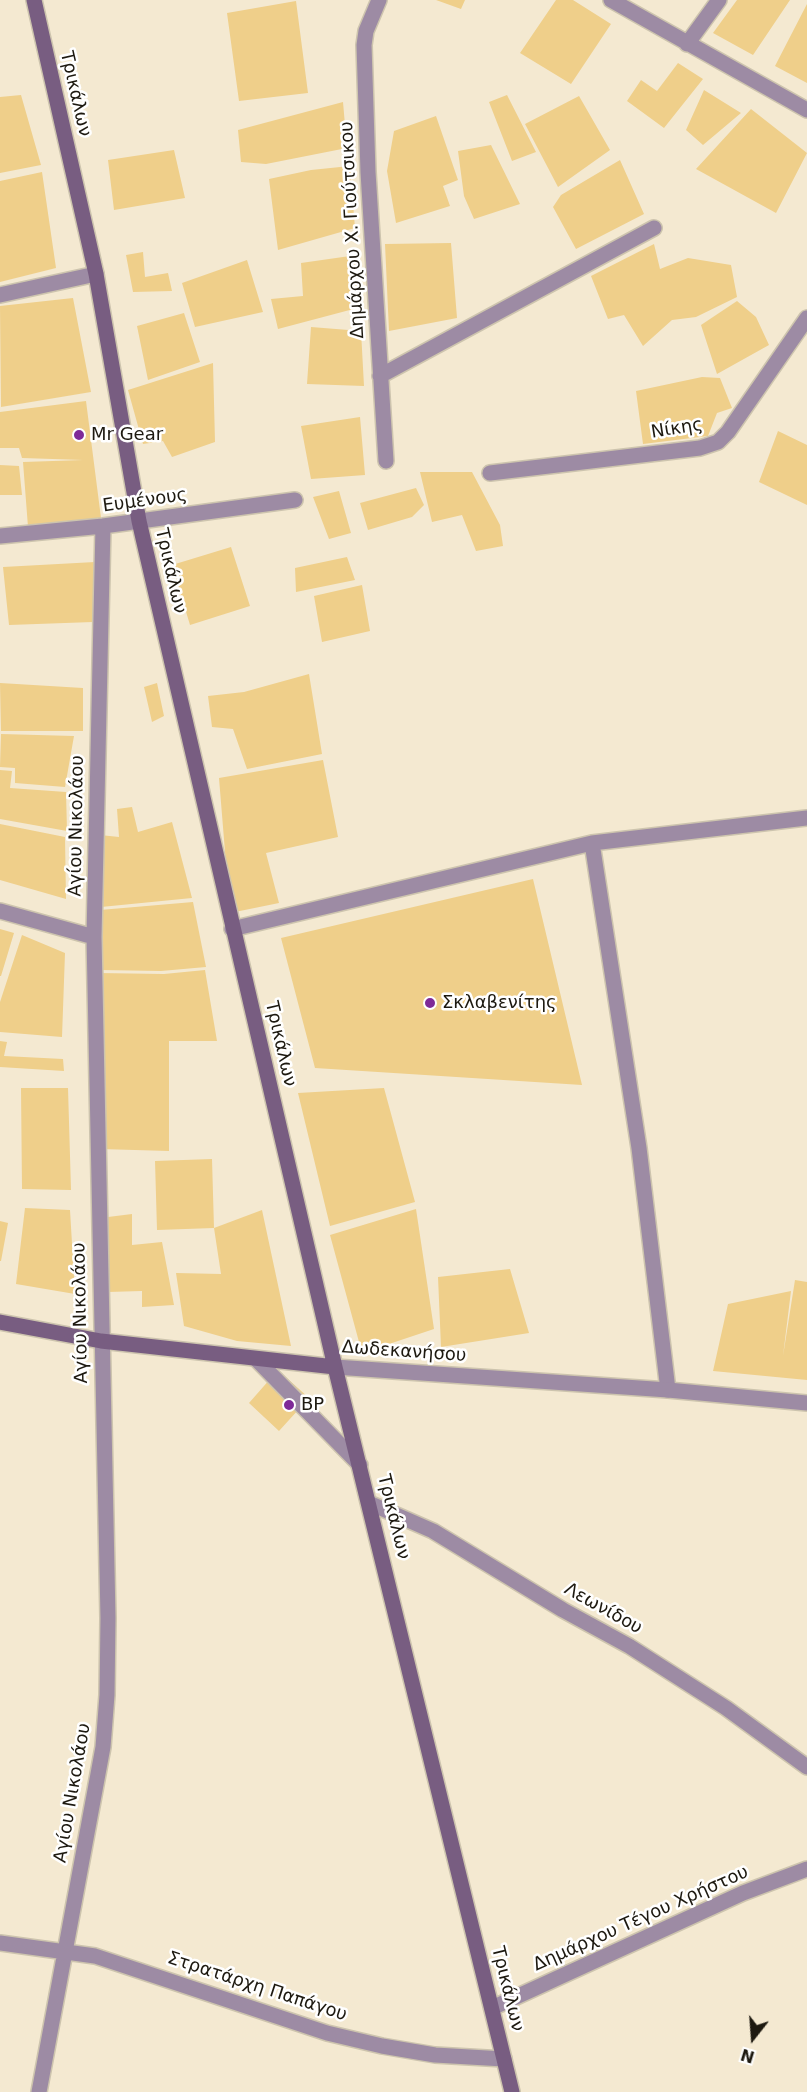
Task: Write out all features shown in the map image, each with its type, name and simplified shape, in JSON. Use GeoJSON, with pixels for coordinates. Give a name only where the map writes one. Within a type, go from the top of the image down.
{"type":"FeatureCollection","features":[{"type":"Feature","properties":{"kind":"main road","name":"Τρικάλων"},"geometry":{"type":"LineString","coordinates":[[34,0],[96,274],[139,522],[335,1367],[512,2092]]}},
{"type":"Feature","properties":{"kind":"main road","name":"Δωδεκανήσου"},"geometry":{"type":"LineString","coordinates":[[0,1322],[101,1341],[335,1367]]}},
{"type":"Feature","properties":{"kind":"street","name":"Δημάρχου Χ. Γιούτσικου"},"geometry":{"type":"LineString","coordinates":[[379,0],[368,24],[364,45],[386,461]]}},
{"type":"Feature","properties":{"kind":"street"},"geometry":{"type":"LineString","coordinates":[[611,0],[807,110]]}},
{"type":"Feature","properties":{"kind":"street"},"geometry":{"type":"LineString","coordinates":[[687,44],[719,0]]}},
{"type":"Feature","properties":{"kind":"street"},"geometry":{"type":"LineString","coordinates":[[380,376],[654,228]]}},
{"type":"Feature","properties":{"kind":"street"},"geometry":{"type":"LineString","coordinates":[[0,295],[96,274]]}},
{"type":"Feature","properties":{"kind":"street","name":"Νίκης"},"geometry":{"type":"LineString","coordinates":[[490,473],[700,448],[718,442],[728,432],[807,318]]}},
{"type":"Feature","properties":{"kind":"street","name":"Ευμένους"},"geometry":{"type":"LineString","coordinates":[[0,536],[139,522],[295,500]]}},
{"type":"Feature","properties":{"kind":"street","name":"Αγίου Νικολάου"},"geometry":{"type":"LineString","coordinates":[[39,2092],[105,1722],[108,1618],[94,937],[103,526]]}},
{"type":"Feature","properties":{"kind":"street"},"geometry":{"type":"LineString","coordinates":[[232,929],[592,843],[807,818]]}},
{"type":"Feature","properties":{"kind":"street"},"geometry":{"type":"LineString","coordinates":[[592,843],[639,1148],[668,1390]]}},
{"type":"Feature","properties":{"kind":"street"},"geometry":{"type":"LineString","coordinates":[[0,911],[94,937]]}},
{"type":"Feature","properties":{"kind":"street"},"geometry":{"type":"LineString","coordinates":[[256,1359],[360,1465]]}},
{"type":"Feature","properties":{"kind":"street","name":"Δωδεκανήσου"},"geometry":{"type":"LineString","coordinates":[[335,1367],[668,1390],[807,1403]]}},
{"type":"Feature","properties":{"kind":"street","name":"Λεωνίδου"},"geometry":{"type":"LineString","coordinates":[[369,1503],[433,1531],[563,1610],[629,1646],[726,1708],[807,1767]]}},
{"type":"Feature","properties":{"kind":"street","name":"Δημάρχου Τέγου Χρήστου"},"geometry":{"type":"LineString","coordinates":[[492,2008],[744,1893],[807,1869]]}},
{"type":"Feature","properties":{"kind":"street","name":"Στρατάρχη Παπάγου"},"geometry":{"type":"LineString","coordinates":[[0,1943],[64,1951],[131,1966],[327,2033],[435,2055],[504,2059]]}},
{"type":"Feature","properties":{"kind":"building"},"geometry":{"type":"Polygon","coordinates":[[[436,0],[465,0],[461,9],[436,0]]]}},
{"type":"Feature","properties":{"kind":"building"},"geometry":{"type":"Polygon","coordinates":[[[556,0],[573,0],[611,24],[571,84],[520,53],[556,0]]]}},
{"type":"Feature","properties":{"kind":"building"},"geometry":{"type":"Polygon","coordinates":[[[737,0],[790,0],[753,55],[713,33],[737,0]]]}},
{"type":"Feature","properties":{"kind":"building"},"geometry":{"type":"Polygon","coordinates":[[[296,1],[308,93],[239,101],[227,13],[296,1]]]}},
{"type":"Feature","properties":{"kind":"building"},"geometry":{"type":"Polygon","coordinates":[[[807,4],[807,83],[775,66],[807,4]]]}},
{"type":"Feature","properties":{"kind":"building"},"geometry":{"type":"Polygon","coordinates":[[[678,63],[703,79],[664,128],[627,101],[641,80],[657,91],[678,63]]]}},
{"type":"Feature","properties":{"kind":"building"},"geometry":{"type":"Polygon","coordinates":[[[704,90],[741,113],[703,145],[686,130],[704,90]]]}},
{"type":"Feature","properties":{"kind":"building"},"geometry":{"type":"Polygon","coordinates":[[[21,95],[41,165],[0,173],[0,97],[21,95]]]}},
{"type":"Feature","properties":{"kind":"building"},"geometry":{"type":"Polygon","coordinates":[[[507,95],[536,152],[512,161],[489,102],[507,95]]]}},
{"type":"Feature","properties":{"kind":"building"},"geometry":{"type":"Polygon","coordinates":[[[579,96],[610,150],[558,187],[525,124],[579,96]]]}},
{"type":"Feature","properties":{"kind":"building"},"geometry":{"type":"Polygon","coordinates":[[[343,102],[347,148],[266,164],[241,162],[238,130],[343,102]]]}},
{"type":"Feature","properties":{"kind":"building"},"geometry":{"type":"Polygon","coordinates":[[[751,109],[807,153],[776,213],[696,169],[751,109]]]}},
{"type":"Feature","properties":{"kind":"building"},"geometry":{"type":"Polygon","coordinates":[[[436,116],[458,180],[443,186],[450,206],[396,223],[387,171],[394,131],[436,116]]]}},
{"type":"Feature","properties":{"kind":"building"},"geometry":{"type":"Polygon","coordinates":[[[491,145],[520,204],[474,219],[464,196],[458,151],[491,145]]]}},
{"type":"Feature","properties":{"kind":"building"},"geometry":{"type":"Polygon","coordinates":[[[174,150],[185,198],[114,210],[108,160],[174,150]]]}},
{"type":"Feature","properties":{"kind":"building"},"geometry":{"type":"Polygon","coordinates":[[[620,160],[644,214],[576,249],[553,207],[561,195],[620,160]]]}},
{"type":"Feature","properties":{"kind":"building"},"geometry":{"type":"Polygon","coordinates":[[[350,166],[355,228],[278,250],[269,179],[311,170],[350,166]]]}},
{"type":"Feature","properties":{"kind":"building"},"geometry":{"type":"Polygon","coordinates":[[[42,172],[56,268],[0,282],[0,181],[42,172]]]}},
{"type":"Feature","properties":{"kind":"building"},"geometry":{"type":"Polygon","coordinates":[[[451,243],[457,318],[389,331],[385,244],[451,243]]]}},
{"type":"Feature","properties":{"kind":"building"},"geometry":{"type":"Polygon","coordinates":[[[654,244],[660,269],[688,258],[731,265],[737,297],[696,317],[672,320],[643,346],[624,315],[608,319],[591,276],[654,244]]]}},
{"type":"Feature","properties":{"kind":"building"},"geometry":{"type":"Polygon","coordinates":[[[143,252],[145,277],[168,273],[172,291],[133,292],[126,255],[143,252]]]}},
{"type":"Feature","properties":{"kind":"building"},"geometry":{"type":"Polygon","coordinates":[[[357,255],[361,307],[278,329],[271,299],[303,296],[301,263],[357,255]]]}},
{"type":"Feature","properties":{"kind":"building"},"geometry":{"type":"Polygon","coordinates":[[[247,260],[263,312],[195,327],[182,283],[247,260]]]}},
{"type":"Feature","properties":{"kind":"building"},"geometry":{"type":"Polygon","coordinates":[[[73,298],[91,392],[1,407],[0,306],[73,298]]]}},
{"type":"Feature","properties":{"kind":"building"},"geometry":{"type":"Polygon","coordinates":[[[737,301],[756,317],[769,345],[717,374],[701,325],[737,301]]]}},
{"type":"Feature","properties":{"kind":"building"},"geometry":{"type":"Polygon","coordinates":[[[184,313],[200,362],[148,380],[137,326],[184,313]]]}},
{"type":"Feature","properties":{"kind":"building"},"geometry":{"type":"Polygon","coordinates":[[[311,327],[361,331],[364,386],[307,384],[311,327]]]}},
{"type":"Feature","properties":{"kind":"building"},"geometry":{"type":"Polygon","coordinates":[[[213,363],[215,442],[172,457],[163,441],[143,444],[128,390],[213,363]]]}},
{"type":"Feature","properties":{"kind":"building"},"geometry":{"type":"Polygon","coordinates":[[[702,377],[720,378],[732,408],[717,413],[708,436],[643,444],[636,391],[702,377]]]}},
{"type":"Feature","properties":{"kind":"building"},"geometry":{"type":"Polygon","coordinates":[[[86,401],[101,518],[28,527],[23,462],[83,460],[22,458],[19,448],[0,448],[0,412],[86,401]]]}},
{"type":"Feature","properties":{"kind":"building"},"geometry":{"type":"Polygon","coordinates":[[[360,417],[365,475],[311,479],[301,426],[360,417]]]}},
{"type":"Feature","properties":{"kind":"building"},"geometry":{"type":"Polygon","coordinates":[[[778,431],[807,445],[807,505],[759,482],[778,431]]]}},
{"type":"Feature","properties":{"kind":"building"},"geometry":{"type":"Polygon","coordinates":[[[0,465],[19,466],[22,495],[0,495],[0,465]]]}},
{"type":"Feature","properties":{"kind":"building"},"geometry":{"type":"Polygon","coordinates":[[[420,472],[472,472],[500,525],[503,546],[476,551],[462,515],[432,522],[420,472]]]}},
{"type":"Feature","properties":{"kind":"building"},"geometry":{"type":"Polygon","coordinates":[[[416,488],[424,505],[412,517],[368,530],[360,503],[416,488]]]}},
{"type":"Feature","properties":{"kind":"building"},"geometry":{"type":"Polygon","coordinates":[[[339,491],[351,533],[329,539],[313,497],[339,491]]]}},
{"type":"Feature","properties":{"kind":"building"},"geometry":{"type":"Polygon","coordinates":[[[231,547],[250,606],[190,625],[172,565],[231,547]]]}},
{"type":"Feature","properties":{"kind":"building"},"geometry":{"type":"Polygon","coordinates":[[[347,557],[355,580],[296,592],[295,568],[347,557]]]}},
{"type":"Feature","properties":{"kind":"building"},"geometry":{"type":"Polygon","coordinates":[[[95,562],[93,622],[9,625],[3,567],[95,562]]]}},
{"type":"Feature","properties":{"kind":"building"},"geometry":{"type":"Polygon","coordinates":[[[362,585],[370,631],[322,642],[314,596],[362,585]]]}},
{"type":"Feature","properties":{"kind":"building"},"geometry":{"type":"Polygon","coordinates":[[[309,674],[322,754],[247,769],[233,729],[212,727],[208,696],[244,692],[309,674]]]}},
{"type":"Feature","properties":{"kind":"building"},"geometry":{"type":"Polygon","coordinates":[[[0,683],[83,688],[83,731],[1,731],[0,683]]]}},
{"type":"Feature","properties":{"kind":"building"},"geometry":{"type":"Polygon","coordinates":[[[157,683],[164,716],[152,722],[144,687],[157,683]]]}},
{"type":"Feature","properties":{"kind":"building"},"geometry":{"type":"Polygon","coordinates":[[[1,734],[74,736],[65,787],[15,783],[15,768],[0,767],[1,734]]]}},
{"type":"Feature","properties":{"kind":"building"},"geometry":{"type":"Polygon","coordinates":[[[323,760],[338,837],[266,853],[279,903],[230,913],[219,778],[323,760]]]}},
{"type":"Feature","properties":{"kind":"building"},"geometry":{"type":"Polygon","coordinates":[[[0,770],[12,771],[10,788],[66,792],[67,831],[0,819],[0,770]]]}},
{"type":"Feature","properties":{"kind":"building"},"geometry":{"type":"Polygon","coordinates":[[[132,807],[138,832],[172,822],[192,898],[101,907],[100,835],[119,837],[117,809],[132,807]]]}},
{"type":"Feature","properties":{"kind":"building"},"geometry":{"type":"Polygon","coordinates":[[[0,824],[65,837],[66,899],[0,880],[0,824]]]}},
{"type":"Feature","properties":{"kind":"building","name":"Σκλαβενίτης"},"geometry":{"type":"Polygon","coordinates":[[[533,879],[582,1085],[315,1068],[281,938],[533,879]]]}},
{"type":"Feature","properties":{"kind":"building"},"geometry":{"type":"Polygon","coordinates":[[[193,902],[206,967],[161,971],[100,970],[100,910],[193,902]]]}},
{"type":"Feature","properties":{"kind":"building"},"geometry":{"type":"Polygon","coordinates":[[[0,929],[14,933],[1,976],[0,976],[0,929]]]}},
{"type":"Feature","properties":{"kind":"building"},"geometry":{"type":"Polygon","coordinates":[[[22,935],[65,953],[62,1037],[0,1032],[0,1002],[22,935]]]}},
{"type":"Feature","properties":{"kind":"building"},"geometry":{"type":"Polygon","coordinates":[[[205,970],[217,1041],[169,1041],[169,1151],[100,1149],[98,973],[164,974],[205,970]]]}},
{"type":"Feature","properties":{"kind":"building"},"geometry":{"type":"Polygon","coordinates":[[[0,1041],[7,1042],[4,1056],[63,1059],[64,1071],[0,1067],[0,1041]]]}},
{"type":"Feature","properties":{"kind":"building"},"geometry":{"type":"Polygon","coordinates":[[[21,1088],[68,1088],[71,1190],[22,1189],[21,1088]]]}},
{"type":"Feature","properties":{"kind":"building"},"geometry":{"type":"Polygon","coordinates":[[[384,1088],[415,1202],[330,1226],[298,1093],[384,1088]]]}},
{"type":"Feature","properties":{"kind":"building"},"geometry":{"type":"Polygon","coordinates":[[[212,1159],[214,1228],[157,1230],[155,1161],[212,1159]]]}},
{"type":"Feature","properties":{"kind":"building"},"geometry":{"type":"Polygon","coordinates":[[[25,1208],[70,1210],[75,1294],[16,1284],[25,1208]]]}},
{"type":"Feature","properties":{"kind":"building"},"geometry":{"type":"Polygon","coordinates":[[[416,1209],[434,1329],[362,1353],[330,1235],[416,1209]]]}},
{"type":"Feature","properties":{"kind":"building"},"geometry":{"type":"Polygon","coordinates":[[[262,1210],[291,1346],[237,1341],[184,1326],[176,1273],[221,1274],[214,1228],[262,1210]]]}},
{"type":"Feature","properties":{"kind":"building"},"geometry":{"type":"Polygon","coordinates":[[[132,1214],[132,1245],[162,1242],[174,1305],[142,1307],[142,1291],[108,1292],[108,1217],[132,1214]]]}},
{"type":"Feature","properties":{"kind":"building"},"geometry":{"type":"Polygon","coordinates":[[[0,1221],[8,1223],[1,1261],[0,1261],[0,1221]]]}},
{"type":"Feature","properties":{"kind":"building"},"geometry":{"type":"Polygon","coordinates":[[[510,1269],[529,1333],[441,1347],[438,1277],[510,1269]]]}},
{"type":"Feature","properties":{"kind":"building"},"geometry":{"type":"Polygon","coordinates":[[[795,1280],[807,1282],[807,1380],[713,1371],[728,1304],[791,1291],[783,1356],[795,1280]]]}},
{"type":"Feature","properties":{"kind":"building"},"geometry":{"type":"Polygon","coordinates":[[[278,1370],[309,1398],[279,1431],[249,1403],[278,1370]]]}},
{"type":"Feature","properties":{"kind":"place","name":"Mr Gear"},"geometry":{"type":"Point","coordinates":[79,435]}},
{"type":"Feature","properties":{"kind":"place","name":"Σκλαβενίτης"},"geometry":{"type":"Point","coordinates":[430,1003]}},
{"type":"Feature","properties":{"kind":"place","name":"BP"},"geometry":{"type":"Point","coordinates":[289,1405]}}]}
